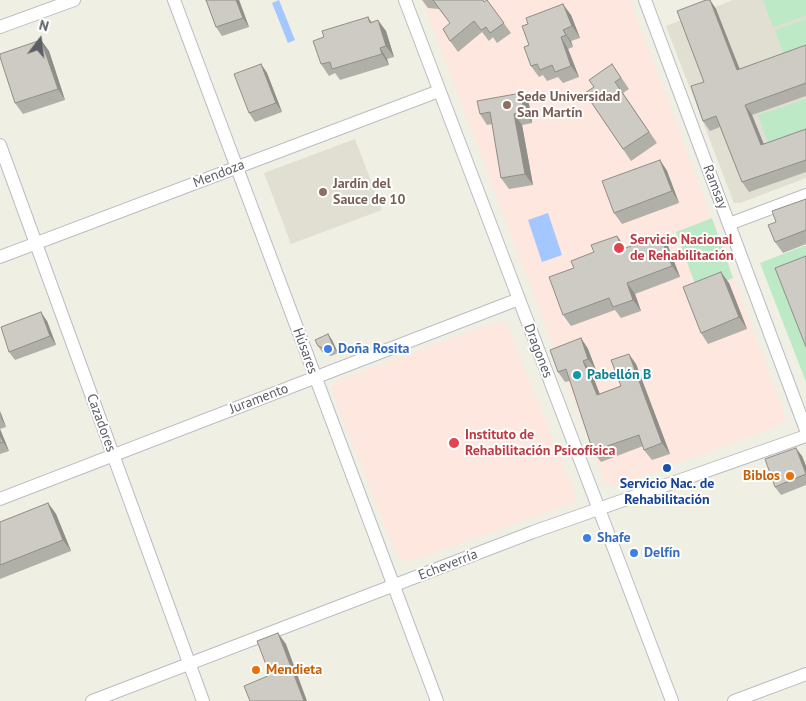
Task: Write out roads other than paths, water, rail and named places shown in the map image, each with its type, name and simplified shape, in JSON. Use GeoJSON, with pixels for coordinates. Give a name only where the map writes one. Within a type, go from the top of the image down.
{"type":"FeatureCollection","features":[{"type":"Feature","properties":{"kind":"street"},"geometry":{"type":"LineString","coordinates":[[0,27],[74,0]]}},
{"type":"Feature","properties":{"kind":"street","name":"Húsares"},"geometry":{"type":"LineString","coordinates":[[174,0],[437,701]]}},
{"type":"Feature","properties":{"kind":"street","name":"Dragones"},"geometry":{"type":"LineString","coordinates":[[405,0],[438,91],[672,701]]}},
{"type":"Feature","properties":{"kind":"street","name":"Ramsay"},"geometry":{"type":"LineString","coordinates":[[645,0],[806,430]]}},
{"type":"Feature","properties":{"kind":"street","name":"Mendoza"},"geometry":{"type":"LineString","coordinates":[[0,257],[438,91]]}},
{"type":"Feature","properties":{"kind":"street","name":"Cazadores"},"geometry":{"type":"LineString","coordinates":[[0,146],[37,243],[202,701]]}},
{"type":"Feature","properties":{"kind":"street"},"geometry":{"type":"LineString","coordinates":[[728,224],[806,195]]}},
{"type":"Feature","properties":{"kind":"street","name":"Juramento"},"geometry":{"type":"LineString","coordinates":[[0,499],[113,457],[518,299]]}},
{"type":"Feature","properties":{"kind":"street","name":"Echeverría"},"geometry":{"type":"LineString","coordinates":[[92,701],[393,585],[806,436]]}},
{"type":"Feature","properties":{"kind":"street"},"geometry":{"type":"LineString","coordinates":[[734,701],[806,674]]}},
{"type":"Feature","properties":{"kind":"water"},"geometry":{"type":"Polygon","coordinates":[[[279,0],[295,40],[288,43],[272,3],[279,0]]]}},
{"type":"Feature","properties":{"kind":"water"},"geometry":{"type":"Polygon","coordinates":[[[548,213],[562,255],[542,262],[528,220],[548,213]]]}},
{"type":"Feature","properties":{"kind":"place","name":"Sede Universidad San Martín"},"geometry":{"type":"Point","coordinates":[507,105]}},
{"type":"Feature","properties":{"kind":"place","name":"Jardín del Sauce de 10"},"geometry":{"type":"Point","coordinates":[323,192]}},
{"type":"Feature","properties":{"kind":"place","name":"Servicio Nacional de Rehabilitación"},"geometry":{"type":"Point","coordinates":[619,248]}},
{"type":"Feature","properties":{"kind":"place","name":"Doña Rosita"},"geometry":{"type":"Point","coordinates":[328,349]}},
{"type":"Feature","properties":{"kind":"place","name":"Pabellón B"},"geometry":{"type":"Point","coordinates":[577,375]}},
{"type":"Feature","properties":{"kind":"place","name":"Instituto de Rehabilitación Psicofísica"},"geometry":{"type":"Point","coordinates":[454,443]}},
{"type":"Feature","properties":{"kind":"place","name":"Servicio Nac. de Rehabilitación"},"geometry":{"type":"Point","coordinates":[667,468]}},
{"type":"Feature","properties":{"kind":"place","name":"Biblos"},"geometry":{"type":"Point","coordinates":[790,476]}},
{"type":"Feature","properties":{"kind":"place","name":"Shafe"},"geometry":{"type":"Point","coordinates":[587,538]}},
{"type":"Feature","properties":{"kind":"place","name":"Delfín"},"geometry":{"type":"Point","coordinates":[634,553]}},
{"type":"Feature","properties":{"kind":"place","name":"Mendieta"},"geometry":{"type":"Point","coordinates":[256,670]}}]}
